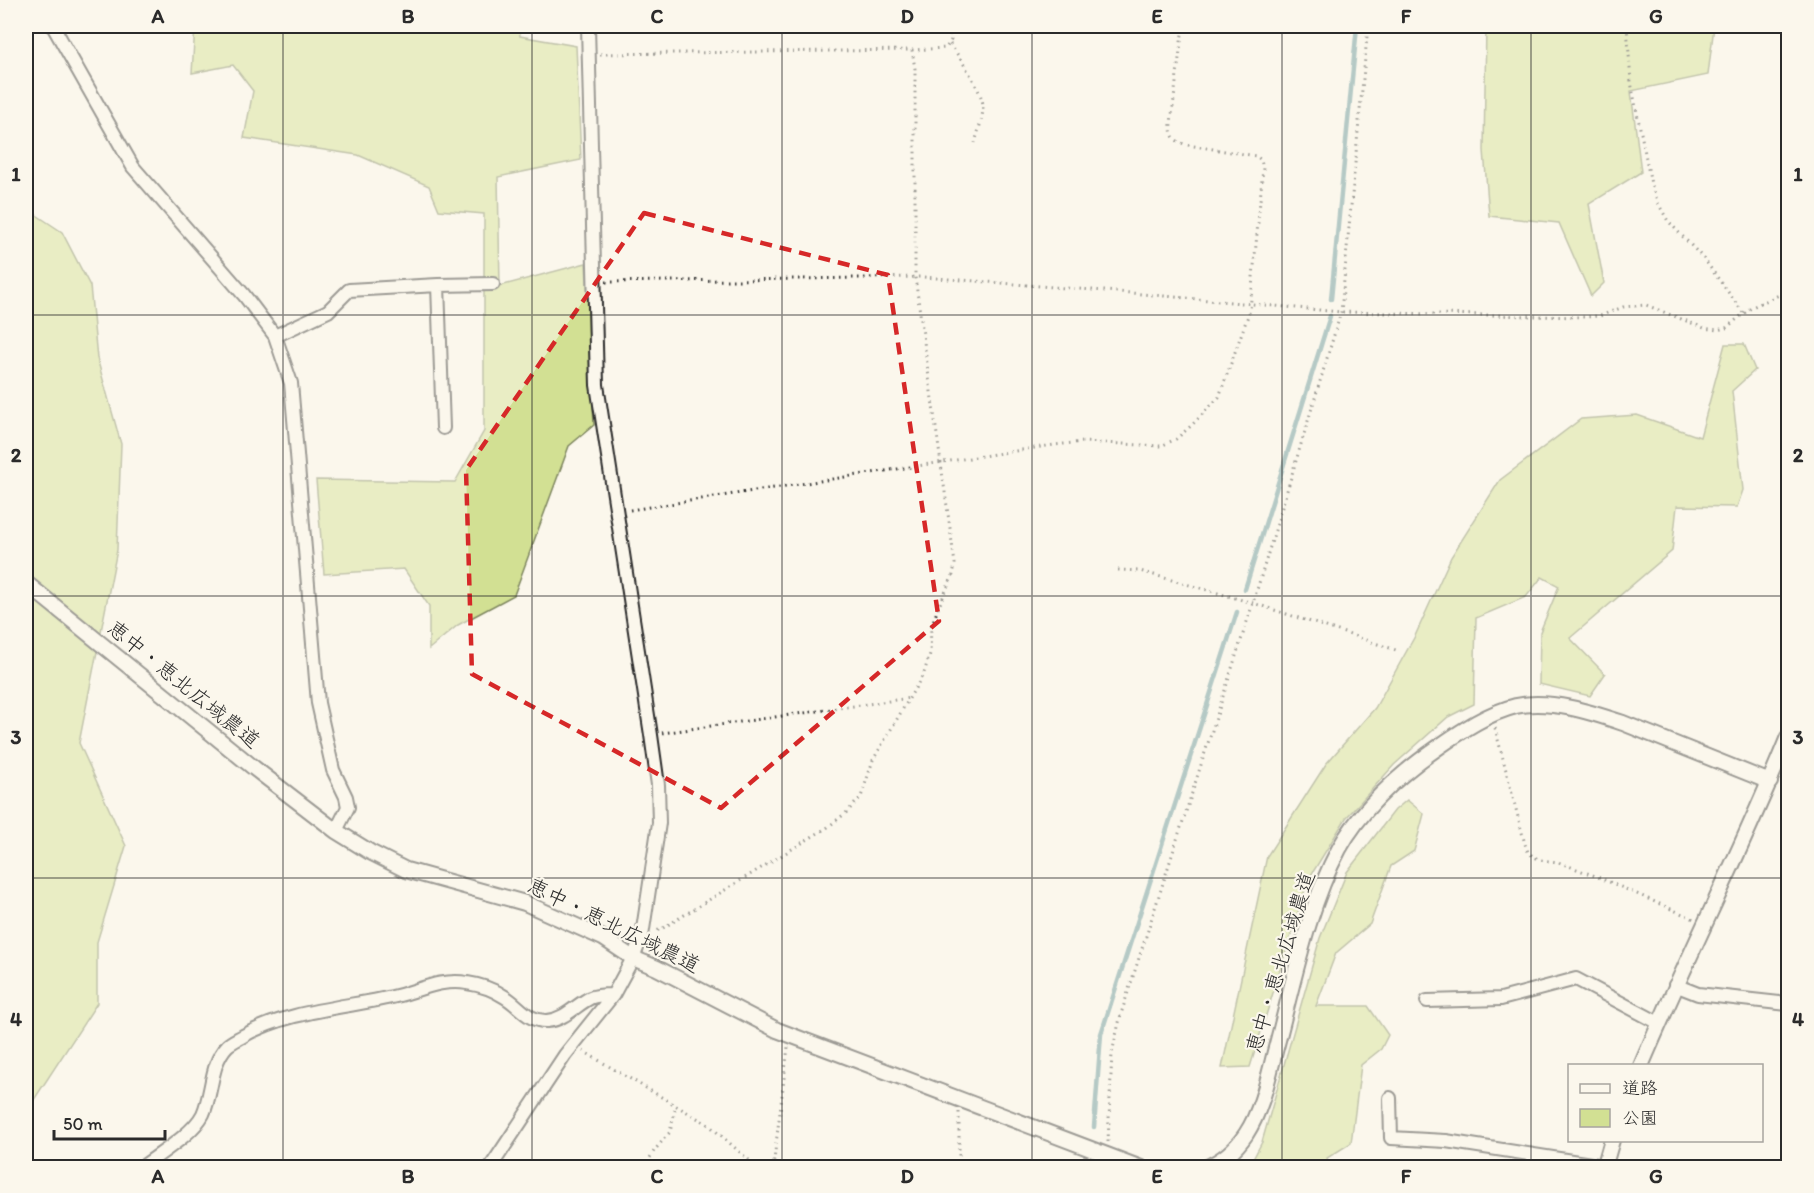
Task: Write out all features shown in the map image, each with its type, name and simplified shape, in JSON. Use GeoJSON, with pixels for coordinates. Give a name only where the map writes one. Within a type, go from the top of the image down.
{"type":"FeatureCollection","features":[{"type":"Feature","properties":{"kind":"street"},"geometry":{"type":"LineString","coordinates":[[53,26],[133,167],[244,294],[275,336],[291,383],[318,703],[333,770],[346,797],[348,807],[336,831]]}},
{"type":"Feature","properties":{"kind":"street"},"geometry":{"type":"LineString","coordinates":[[490,1167],[573,1045],[613,995],[633,958],[642,936],[659,823],[658,785],[651,735],[597,385],[588,26]]}},
{"type":"Feature","properties":{"kind":"street"},"geometry":{"type":"LineString","coordinates":[[275,336],[328,311],[349,290],[493,284]]}},
{"type":"Feature","properties":{"kind":"street"},"geometry":{"type":"LineString","coordinates":[[438,285],[443,428]]}},
{"type":"Feature","properties":{"kind":"street","name":"恵中・恵北広域農道"},"geometry":{"type":"LineString","coordinates":[[26,583],[254,768],[336,831],[370,852],[406,870],[483,890],[536,907],[603,938],[633,958],[777,1030],[1142,1167]]}},
{"type":"Feature","properties":{"kind":"street","name":"恵中・恵北広域農道"},"geometry":{"type":"LineString","coordinates":[[1205,1167],[1223,1164],[1247,1132],[1258,1109],[1304,943],[1324,883],[1340,848],[1365,810],[1416,763],[1467,727],[1517,706],[1559,706],[1623,723],[1770,782]]}},
{"type":"Feature","properties":{"kind":"street"},"geometry":{"type":"LineString","coordinates":[[1641,1064],[1675,985],[1770,782],[1788,737]]}},
{"type":"Feature","properties":{"kind":"street"},"geometry":{"type":"LineString","coordinates":[[1427,1002],[1501,999],[1576,978],[1659,1023]]}},
{"type":"Feature","properties":{"kind":"street"},"geometry":{"type":"LineString","coordinates":[[141,1167],[184,1135],[201,1117],[221,1055],[228,1045],[258,1027],[292,1017],[394,997],[444,982],[463,982],[484,986],[506,998],[527,1016],[545,1022],[562,1017],[592,997],[613,995]]}},
{"type":"Feature","properties":{"kind":"street"},"geometry":{"type":"LineString","coordinates":[[1675,985],[1698,994],[1788,1004]]}},
{"type":"Feature","properties":{"kind":"street"},"geometry":{"type":"LineString","coordinates":[[1390,1098],[1391,1138],[1446,1141],[1604,1167],[1611,1142]]}},
{"type":"Feature","properties":{"kind":"path"},"geometry":{"type":"LineString","coordinates":[[947,26],[950,44],[984,104],[975,143]]}},
{"type":"Feature","properties":{"kind":"path"},"geometry":{"type":"LineString","coordinates":[[616,512],[1054,445],[1083,442],[1161,446],[1176,439],[1218,397],[1250,310],[1263,168],[1261,160],[1256,156],[1188,146],[1173,138],[1170,131],[1183,26]]}},
{"type":"Feature","properties":{"kind":"path"},"geometry":{"type":"LineString","coordinates":[[1108,1155],[1112,1053],[1121,1014],[1162,880],[1253,603],[1341,312],[1368,26]]}},
{"type":"Feature","properties":{"kind":"path"},"geometry":{"type":"LineString","coordinates":[[1627,26],[1631,82],[1651,184],[1658,203],[1668,221],[1704,259],[1744,314]]}},
{"type":"Feature","properties":{"kind":"path"},"geometry":{"type":"LineString","coordinates":[[589,54],[936,50],[946,48],[950,44]]}},
{"type":"Feature","properties":{"kind":"path"},"geometry":{"type":"LineString","coordinates":[[642,936],[663,928],[828,827],[847,812],[861,798],[873,760],[924,673],[930,654],[932,627],[953,575],[955,564],[915,277],[915,69],[912,50]]}},
{"type":"Feature","properties":{"kind":"path"},"geometry":{"type":"LineString","coordinates":[[594,283],[915,277],[1341,312],[1584,317],[1600,316],[1623,307],[1646,305],[1704,328],[1717,330],[1726,328],[1752,307],[1788,291]]}},
{"type":"Feature","properties":{"kind":"path"},"geometry":{"type":"LineString","coordinates":[[1118,570],[1140,570],[1253,603],[1399,651]]}},
{"type":"Feature","properties":{"kind":"path"},"geometry":{"type":"LineString","coordinates":[[651,735],[910,698]]}},
{"type":"Feature","properties":{"kind":"path"},"geometry":{"type":"LineString","coordinates":[[1490,716],[1528,852],[1541,860],[1558,862],[1599,877],[1704,923]]}},
{"type":"Feature","properties":{"kind":"path"},"geometry":{"type":"LineString","coordinates":[[773,1167],[787,1069],[789,1035]]}},
{"type":"Feature","properties":{"kind":"path"},"geometry":{"type":"LineString","coordinates":[[573,1045],[715,1129],[758,1167]]}},
{"type":"Feature","properties":{"kind":"path"},"geometry":{"type":"LineString","coordinates":[[959,1100],[959,1167]]}},
{"type":"Feature","properties":{"kind":"path"},"geometry":{"type":"LineString","coordinates":[[644,1167],[670,1132],[676,1106]]}},
{"type":"Feature","properties":{"kind":"highlighted area"},"geometry":{"type":"Polygon","coordinates":[[[644,213],[888,275],[939,621],[721,808],[472,674],[466,470],[644,213]]]}},
{"type":"Feature","properties":{"kind":"green space"},"geometry":{"type":"Polygon","coordinates":[[[195,26],[418,29],[419,26],[519,26],[520,36],[576,46],[581,160],[498,177],[500,286],[586,263],[594,425],[569,446],[514,595],[458,625],[429,649],[429,606],[404,569],[324,574],[316,480],[455,482],[484,431],[484,214],[439,210],[429,186],[358,155],[244,138],[253,91],[233,65],[192,73],[195,26]]]}},
{"type":"Feature","properties":{"kind":"green space"},"geometry":{"type":"Polygon","coordinates":[[[1486,26],[1714,26],[1708,75],[1631,91],[1641,172],[1589,204],[1604,283],[1591,296],[1559,223],[1489,216],[1484,150],[1486,26]]]}},
{"type":"Feature","properties":{"kind":"green space"},"geometry":{"type":"Polygon","coordinates":[[[26,208],[62,232],[90,286],[97,358],[121,444],[117,550],[79,743],[126,846],[97,942],[97,1003],[26,1112],[26,208]]]}},
{"type":"Feature","properties":{"kind":"green space"},"geometry":{"type":"Polygon","coordinates":[[[1725,344],[1744,344],[1755,370],[1732,391],[1743,490],[1737,507],[1677,506],[1672,551],[1570,638],[1605,674],[1590,696],[1539,684],[1540,632],[1559,586],[1542,577],[1526,597],[1476,618],[1474,704],[1448,717],[1394,765],[1346,818],[1308,880],[1250,1067],[1222,1068],[1267,856],[1326,764],[1375,708],[1415,636],[1451,557],[1500,480],[1581,419],[1637,415],[1700,437],[1725,344]]]}},
{"type":"Feature","properties":{"kind":"green space"},"geometry":{"type":"Polygon","coordinates":[[[1407,800],[1424,814],[1414,851],[1391,866],[1370,924],[1336,953],[1316,1006],[1368,1006],[1388,1035],[1381,1049],[1361,1065],[1351,1143],[1327,1158],[1330,1167],[1250,1167],[1262,1142],[1320,938],[1347,872],[1395,810],[1407,800]]]}},
{"type":"Feature","properties":{"kind":"waterway"},"geometry":{"type":"LineString","coordinates":[[1331,299],[1357,26]]}},
{"type":"Feature","properties":{"kind":"waterway"},"geometry":{"type":"LineString","coordinates":[[1245,589],[1330,316]]}},
{"type":"Feature","properties":{"kind":"waterway"},"geometry":{"type":"LineString","coordinates":[[1094,1127],[1101,1034],[1237,612]]}}]}
